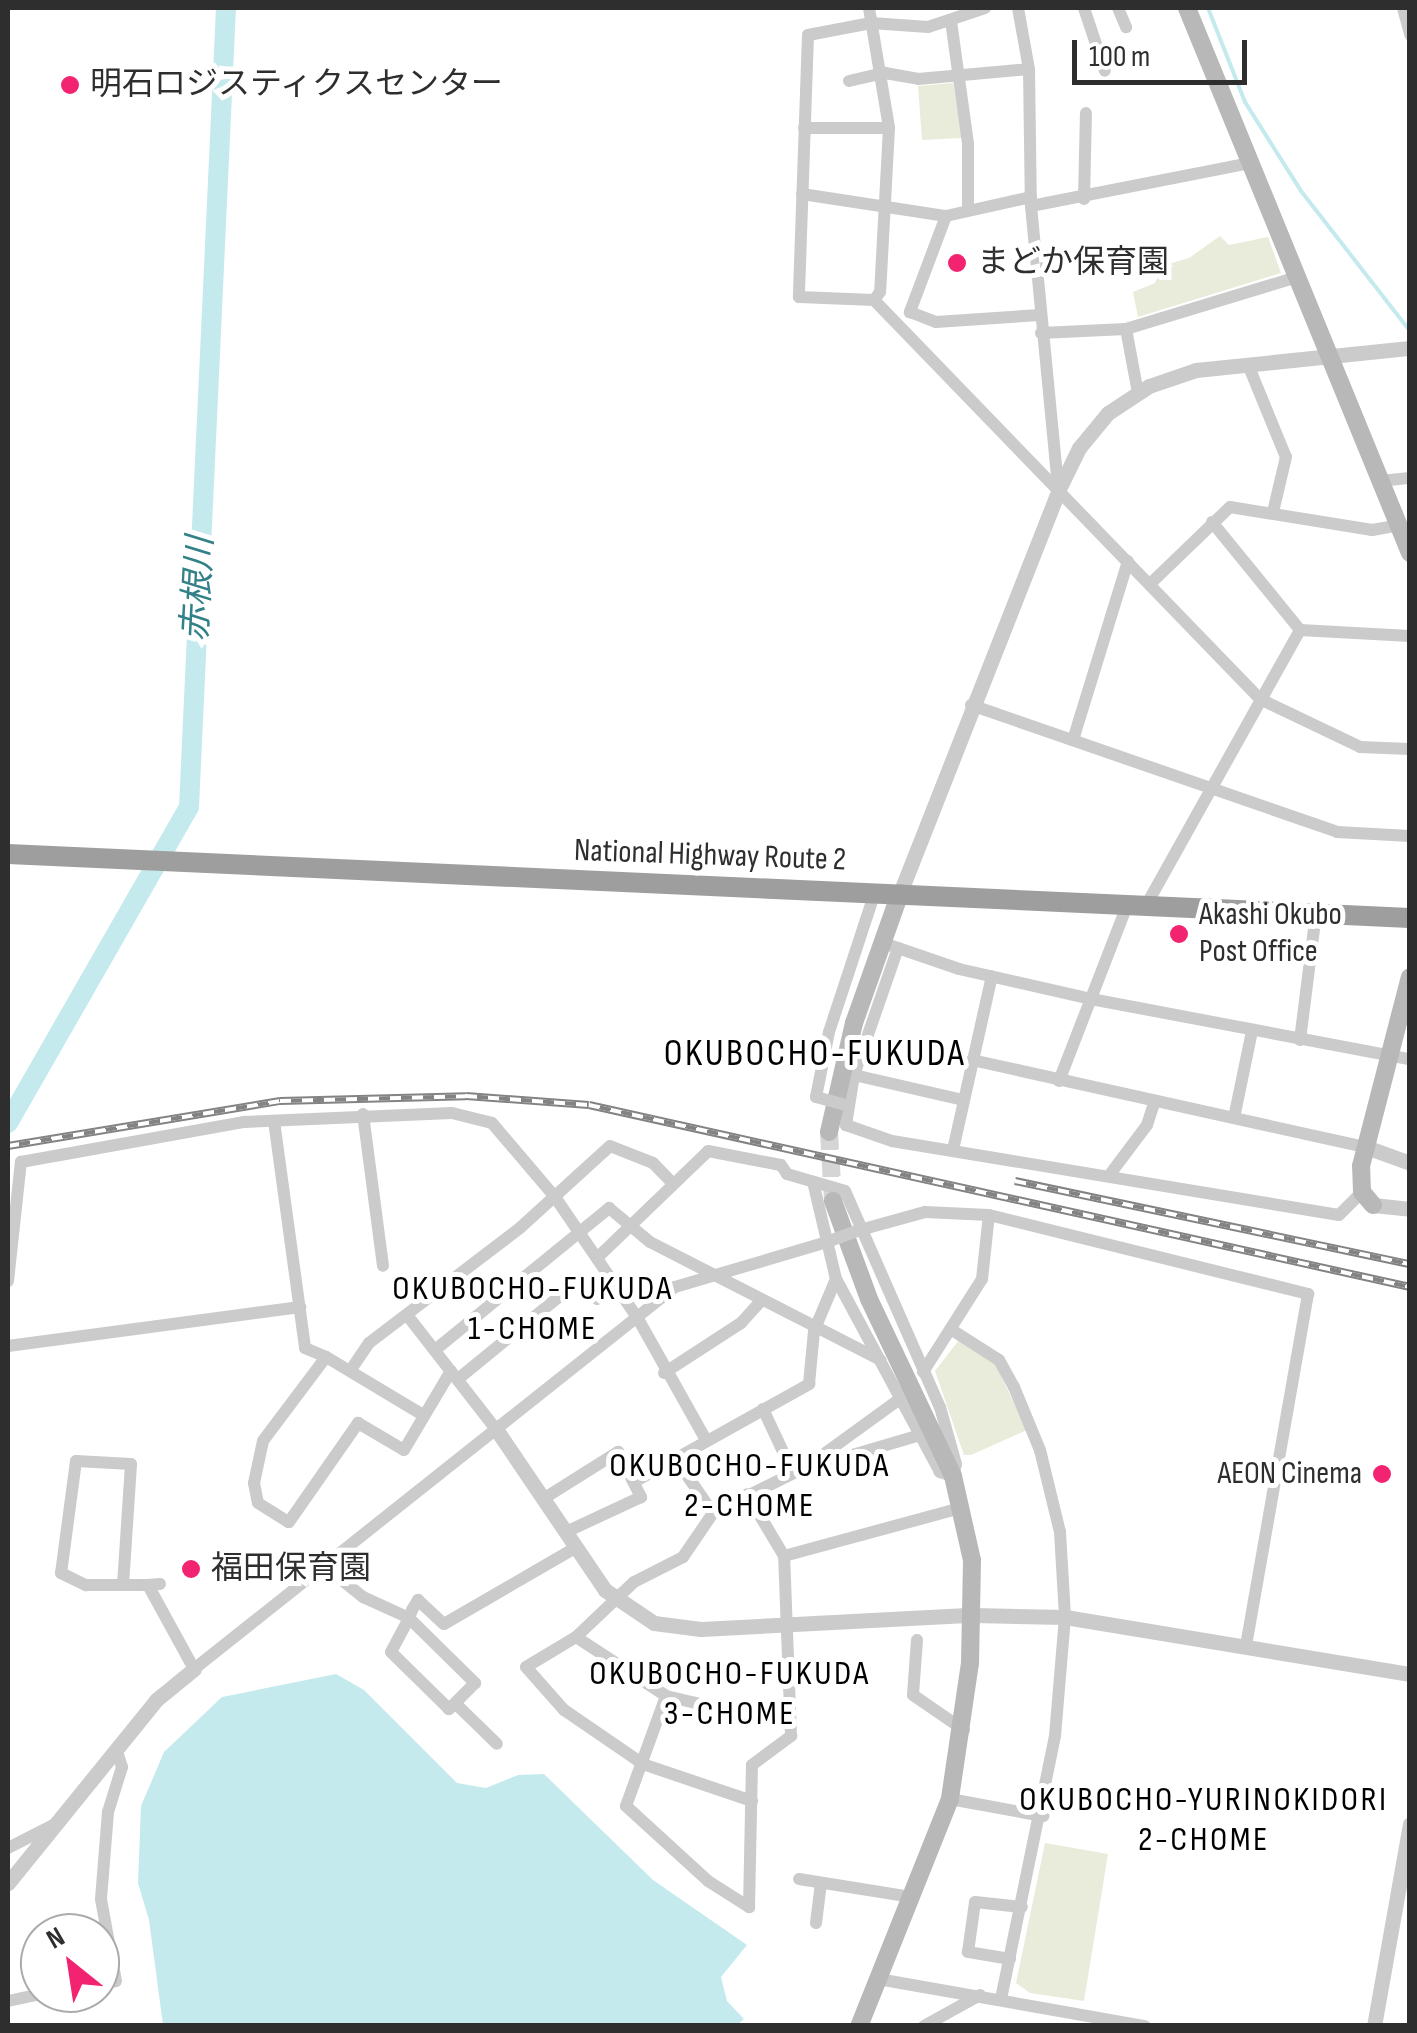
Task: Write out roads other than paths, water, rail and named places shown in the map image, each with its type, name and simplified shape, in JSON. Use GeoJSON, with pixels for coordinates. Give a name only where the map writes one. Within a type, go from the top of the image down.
{"type":"FeatureCollection","features":[{"type":"Feature","properties":{"kind":"highway","name":"National Highway Route 2"},"geometry":{"type":"LineString","coordinates":[[8,854],[1138,902],[1410,918]]}},
{"type":"Feature","properties":{"kind":"main road"},"geometry":{"type":"LineString","coordinates":[[1187,8],[1410,553]]}},
{"type":"Feature","properties":{"kind":"main road"},"geometry":{"type":"LineString","coordinates":[[837,1129],[834,1092],[889,945],[900,894]]}},
{"type":"Feature","properties":{"kind":"main road"},"geometry":{"type":"LineString","coordinates":[[1367,1199],[1366,1147],[1410,977]]}},
{"type":"Feature","properties":{"kind":"main road"},"geometry":{"type":"LineString","coordinates":[[834,1202],[868,1299],[953,1476],[972,1560],[964,1730],[950,1799],[859,2026]]}},
{"type":"Feature","properties":{"kind":"street"},"geometry":{"type":"LineString","coordinates":[[869,8],[885,73],[889,128],[887,206],[874,300]]}},
{"type":"Feature","properties":{"kind":"street"},"geometry":{"type":"LineString","coordinates":[[986,8],[928,27],[871,23],[808,35],[799,297],[874,300],[1260,699],[1360,747],[1410,749]]}},
{"type":"Feature","properties":{"kind":"street"},"geometry":{"type":"LineString","coordinates":[[1018,8],[1029,68],[1031,201],[1058,490]]}},
{"type":"Feature","properties":{"kind":"street"},"geometry":{"type":"LineString","coordinates":[[1084,8],[1106,70]]}},
{"type":"Feature","properties":{"kind":"street"},"geometry":{"type":"LineString","coordinates":[[1118,8],[1126,27]]}},
{"type":"Feature","properties":{"kind":"street"},"geometry":{"type":"LineString","coordinates":[[1403,8],[1410,35]]}},
{"type":"Feature","properties":{"kind":"street"},"geometry":{"type":"LineString","coordinates":[[951,21],[960,77],[968,207]]}},
{"type":"Feature","properties":{"kind":"street"},"geometry":{"type":"LineString","coordinates":[[849,81],[885,73],[960,77],[1029,68]]}},
{"type":"Feature","properties":{"kind":"street"},"geometry":{"type":"LineString","coordinates":[[1084,200],[1086,113]]}},
{"type":"Feature","properties":{"kind":"street"},"geometry":{"type":"LineString","coordinates":[[804,128],[889,128]]}},
{"type":"Feature","properties":{"kind":"street"},"geometry":{"type":"LineString","coordinates":[[802,194],[946,216],[968,207],[1084,200],[1250,163]]}},
{"type":"Feature","properties":{"kind":"street"},"geometry":{"type":"LineString","coordinates":[[946,216],[910,312],[920,319],[1040,314]]}},
{"type":"Feature","properties":{"kind":"street"},"geometry":{"type":"LineString","coordinates":[[1041,334],[1126,328],[1297,277]]}},
{"type":"Feature","properties":{"kind":"street"},"geometry":{"type":"LineString","coordinates":[[905,332],[920,319]]}},
{"type":"Feature","properties":{"kind":"street"},"geometry":{"type":"LineString","coordinates":[[1126,328],[1138,393]]}},
{"type":"Feature","properties":{"kind":"street"},"geometry":{"type":"LineString","coordinates":[[900,894],[1058,490],[1079,448],[1108,413],[1138,393],[1196,370],[1410,348]]}},
{"type":"Feature","properties":{"kind":"street"},"geometry":{"type":"LineString","coordinates":[[1249,366],[1286,456],[1274,512]]}},
{"type":"Feature","properties":{"kind":"street"},"geometry":{"type":"LineString","coordinates":[[1380,481],[1410,478]]}},
{"type":"Feature","properties":{"kind":"street"},"geometry":{"type":"LineString","coordinates":[[1150,584],[1230,507],[1372,530],[1398,525]]}},
{"type":"Feature","properties":{"kind":"street"},"geometry":{"type":"LineString","coordinates":[[1212,522],[1300,630],[1410,636]]}},
{"type":"Feature","properties":{"kind":"street"},"geometry":{"type":"LineString","coordinates":[[1073,740],[1128,560]]}},
{"type":"Feature","properties":{"kind":"street"},"geometry":{"type":"LineString","coordinates":[[1059,1081],[1091,999],[1138,902],[1300,630]]}},
{"type":"Feature","properties":{"kind":"street"},"geometry":{"type":"LineString","coordinates":[[971,705],[1205,791],[1337,832],[1410,836]]}},
{"type":"Feature","properties":{"kind":"street"},"geometry":{"type":"LineString","coordinates":[[849,1106],[816,1097],[829,1032],[875,892]]}},
{"type":"Feature","properties":{"kind":"street"},"geometry":{"type":"LineString","coordinates":[[1300,1040],[1316,914]]}},
{"type":"Feature","properties":{"kind":"street"},"geometry":{"type":"LineString","coordinates":[[1410,1059],[1091,999],[992,976],[889,945],[849,1106],[837,1129],[892,1142],[1112,1173],[1339,1215],[1367,1199],[1410,1210]]}},
{"type":"Feature","properties":{"kind":"street"},"geometry":{"type":"LineString","coordinates":[[953,1150],[992,976]]}},
{"type":"Feature","properties":{"kind":"street"},"geometry":{"type":"LineString","coordinates":[[1234,1118],[1252,1032]]}},
{"type":"Feature","properties":{"kind":"street"},"geometry":{"type":"LineString","coordinates":[[972,1060],[1366,1147],[1410,1163]]}},
{"type":"Feature","properties":{"kind":"street"},"geometry":{"type":"LineString","coordinates":[[854,1075],[963,1100]]}},
{"type":"Feature","properties":{"kind":"street"},"geometry":{"type":"LineString","coordinates":[[1112,1173],[1146,1125],[1154,1103]]}},
{"type":"Feature","properties":{"kind":"street"},"geometry":{"type":"LineString","coordinates":[[363,1114],[383,1266]]}},
{"type":"Feature","properties":{"kind":"street"},"geometry":{"type":"LineString","coordinates":[[8,1281],[21,1162],[183,1130],[274,1121],[363,1114],[452,1114],[492,1123],[581,1234],[637,1318],[664,1372],[706,1440]]}},
{"type":"Feature","properties":{"kind":"street"},"geometry":{"type":"LineString","coordinates":[[274,1121],[305,1348],[423,1415]]}},
{"type":"Feature","properties":{"kind":"street"},"geometry":{"type":"LineString","coordinates":[[350,1372],[369,1343],[554,1197],[610,1146],[653,1163],[672,1182]]}},
{"type":"Feature","properties":{"kind":"street"},"geometry":{"type":"LineString","coordinates":[[597,1258],[629,1222],[708,1152],[780,1166],[844,1191],[924,1372],[956,1464],[953,1476],[940,1472],[836,1279],[824,1243],[813,1182]]}},
{"type":"Feature","properties":{"kind":"street"},"geometry":{"type":"LineString","coordinates":[[434,1350],[609,1208],[650,1242],[716,1274],[814,1330],[881,1360]]}},
{"type":"Feature","properties":{"kind":"street"},"geometry":{"type":"LineString","coordinates":[[8,1883],[156,1700],[676,1287],[925,1212],[989,1214],[1308,1294],[1246,1644]]}},
{"type":"Feature","properties":{"kind":"street"},"geometry":{"type":"LineString","coordinates":[[924,1372],[982,1279],[989,1214]]}},
{"type":"Feature","properties":{"kind":"street"},"geometry":{"type":"LineString","coordinates":[[634,1482],[809,1384],[814,1330],[836,1279]]}},
{"type":"Feature","properties":{"kind":"street"},"geometry":{"type":"LineString","coordinates":[[326,1357],[263,1441],[254,1483],[265,1511],[289,1522],[358,1423],[404,1450],[423,1415],[454,1375],[578,1281],[596,1300],[614,1284]]}},
{"type":"Feature","properties":{"kind":"street"},"geometry":{"type":"LineString","coordinates":[[664,1372],[741,1323],[762,1300]]}},
{"type":"Feature","properties":{"kind":"street"},"geometry":{"type":"LineString","coordinates":[[8,1346],[300,1307]]}},
{"type":"Feature","properties":{"kind":"street"},"geometry":{"type":"LineString","coordinates":[[407,1315],[498,1432],[575,1548],[619,1603],[675,1628],[972,1615],[1066,1617],[1410,1674]]}},
{"type":"Feature","properties":{"kind":"street"},"geometry":{"type":"LineString","coordinates":[[952,1330],[999,1360],[1028,1417],[1060,1532],[1066,1617],[1043,1816],[1001,1999]]}},
{"type":"Feature","properties":{"kind":"street"},"geometry":{"type":"LineString","coordinates":[[752,1801],[643,1764],[564,1710],[526,1667],[576,1638],[619,1603],[634,1582],[684,1557],[713,1513],[799,1469],[900,1398]]}},
{"type":"Feature","properties":{"kind":"street"},"geometry":{"type":"LineString","coordinates":[[763,1409],[799,1469]]}},
{"type":"Feature","properties":{"kind":"street"},"geometry":{"type":"LineString","coordinates":[[799,1469],[920,1436]]}},
{"type":"Feature","properties":{"kind":"street"},"geometry":{"type":"LineString","coordinates":[[543,1499],[618,1452],[642,1497],[566,1532]]}},
{"type":"Feature","properties":{"kind":"street"},"geometry":{"type":"LineString","coordinates":[[676,1458],[713,1513]]}},
{"type":"Feature","properties":{"kind":"street"},"geometry":{"type":"LineString","coordinates":[[123,1585],[131,1464],[76,1461],[61,1573],[86,1585],[123,1585],[154,1585],[194,1669]]}},
{"type":"Feature","properties":{"kind":"street"},"geometry":{"type":"LineString","coordinates":[[666,1696],[626,1806],[708,1882],[749,1908],[752,1764],[791,1736],[784,1556],[747,1494]]}},
{"type":"Feature","properties":{"kind":"street"},"geometry":{"type":"LineString","coordinates":[[784,1556],[961,1508]]}},
{"type":"Feature","properties":{"kind":"street"},"geometry":{"type":"LineString","coordinates":[[327,1568],[364,1597],[408,1618],[475,1683],[449,1709],[391,1652],[408,1618],[418,1600],[444,1624],[575,1548]]}},
{"type":"Feature","properties":{"kind":"street"},"geometry":{"type":"LineString","coordinates":[[576,1638],[666,1696],[718,1708],[789,1711]]}},
{"type":"Feature","properties":{"kind":"street"},"geometry":{"type":"LineString","coordinates":[[917,1640],[913,1695],[964,1730]]}},
{"type":"Feature","properties":{"kind":"street"},"geometry":{"type":"LineString","coordinates":[[456,1704],[497,1744]]}},
{"type":"Feature","properties":{"kind":"street"},"geometry":{"type":"LineString","coordinates":[[104,1913],[108,1812],[122,1767],[116,1749]]}},
{"type":"Feature","properties":{"kind":"street"},"geometry":{"type":"LineString","coordinates":[[950,1799],[1043,1816]]}},
{"type":"Feature","properties":{"kind":"street"},"geometry":{"type":"LineString","coordinates":[[12,1844],[57,1822]]}},
{"type":"Feature","properties":{"kind":"street"},"geometry":{"type":"LineString","coordinates":[[1374,2026],[1410,1824]]}},
{"type":"Feature","properties":{"kind":"street"},"geometry":{"type":"LineString","coordinates":[[12,1844],[32,1853]]}},
{"type":"Feature","properties":{"kind":"street"},"geometry":{"type":"LineString","coordinates":[[799,1879],[911,1897]]}},
{"type":"Feature","properties":{"kind":"street"},"geometry":{"type":"LineString","coordinates":[[816,1923],[822,1883]]}},
{"type":"Feature","properties":{"kind":"street"},"geometry":{"type":"LineString","coordinates":[[1010,1959],[968,1952],[974,1902],[1022,1907]]}},
{"type":"Feature","properties":{"kind":"street"},"geometry":{"type":"LineString","coordinates":[[878,1979],[1001,1999],[1076,2019],[1145,2026]]}},
{"type":"Feature","properties":{"kind":"street"},"geometry":{"type":"LineString","coordinates":[[924,2026],[980,1996]]}},
{"type":"Feature","properties":{"kind":"water"},"geometry":{"type":"Polygon","coordinates":[[[336,1674],[364,1690],[457,1783],[486,1788],[518,1775],[544,1774],[653,1880],[747,1945],[721,1977],[727,2001],[744,2019],[736,2026],[163,2025],[149,1920],[138,1883],[141,1806],[164,1752],[222,1697],[336,1674]]]}},
{"type":"Feature","properties":{"kind":"waterway","name":"赤根川"},"geometry":{"type":"LineString","coordinates":[[8,1123],[189,807],[226,8]]}},
{"type":"Feature","properties":{"kind":"waterway"},"geometry":{"type":"LineString","coordinates":[[1208,8],[1245,102],[1301,191],[1410,331]]}},
{"type":"Feature","properties":{"kind":"tunnel"},"geometry":{"type":"LineString","coordinates":[[829,1132],[833,1201]]}},
{"type":"Feature","properties":{"kind":"railway"},"geometry":{"type":"LineString","coordinates":[[8,1146],[280,1101],[466,1096],[589,1105],[1410,1287]]}},
{"type":"Feature","properties":{"kind":"railway"},"geometry":{"type":"LineString","coordinates":[[1015,1181],[1410,1264]]}},
{"type":"Feature","properties":{"kind":"place","name":"明石ロジスティクスセンター"},"geometry":{"type":"Point","coordinates":[70,85]}},
{"type":"Feature","properties":{"kind":"place","name":"まどか保育園"},"geometry":{"type":"Point","coordinates":[957,263]}},
{"type":"Feature","properties":{"kind":"place","name":"Akashi Okubo Post Office"},"geometry":{"type":"Point","coordinates":[1179,934]}},
{"type":"Feature","properties":{"kind":"place","name":"AEON Cinema"},"geometry":{"type":"Point","coordinates":[1382,1474]}},
{"type":"Feature","properties":{"kind":"place","name":"福田保育園"},"geometry":{"type":"Point","coordinates":[191,1569]}},
{"type":"Feature","properties":{"kind":"district","name":"OKUBOCHO-FUKUDA"},"geometry":{"type":"Point","coordinates":[815,1054]}},
{"type":"Feature","properties":{"kind":"district","name":"OKUBOCHO-FUKUDA 1-CHOME"},"geometry":{"type":"Point","coordinates":[533,1309]}},
{"type":"Feature","properties":{"kind":"district","name":"OKUBOCHO-FUKUDA 2-CHOME"},"geometry":{"type":"Point","coordinates":[750,1486]}},
{"type":"Feature","properties":{"kind":"district","name":"OKUBOCHO-FUKUDA 3-CHOME"},"geometry":{"type":"Point","coordinates":[730,1694]}},
{"type":"Feature","properties":{"kind":"district","name":"OKUBOCHO-YURINOKIDORI 2-CHOME"},"geometry":{"type":"Point","coordinates":[1204,1820]}}]}
